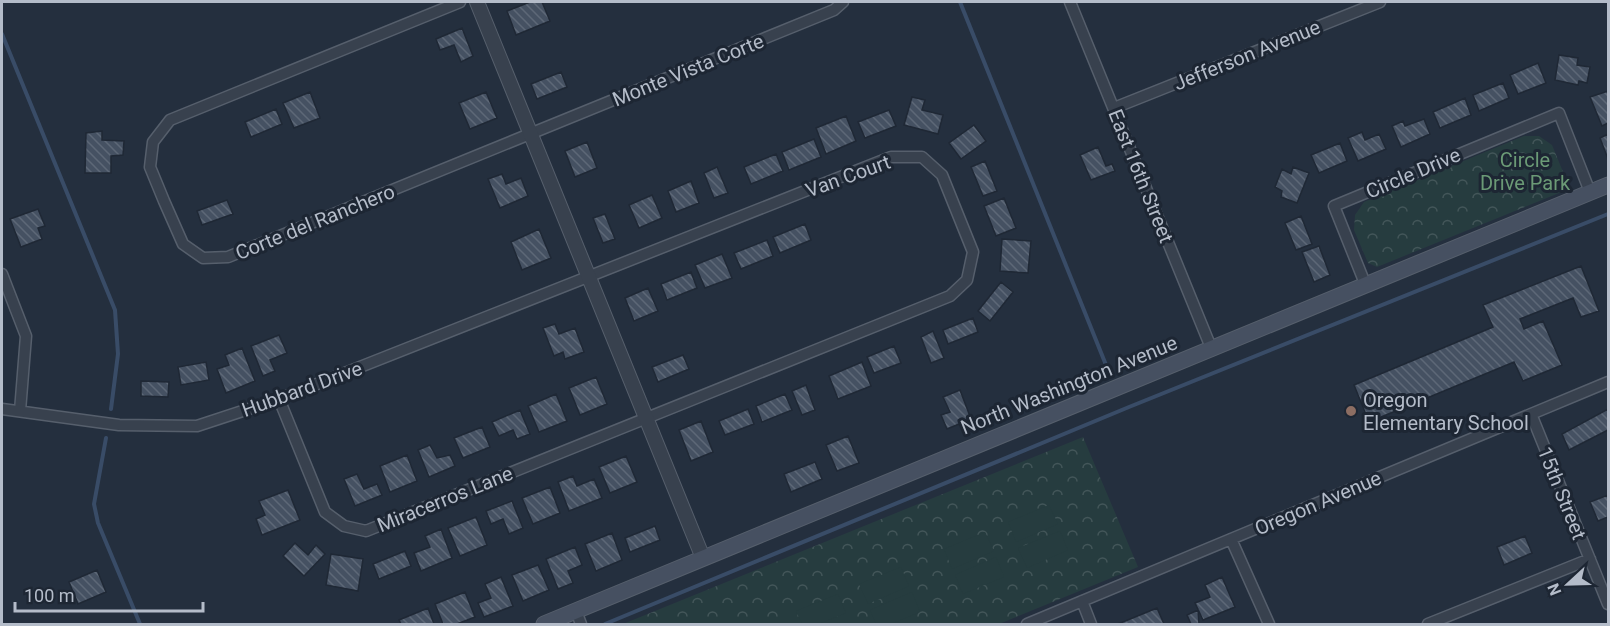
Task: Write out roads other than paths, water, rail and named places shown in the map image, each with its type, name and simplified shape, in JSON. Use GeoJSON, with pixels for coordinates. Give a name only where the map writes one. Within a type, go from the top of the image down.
{"type":"FeatureCollection","features":[{"type":"Feature","properties":{"kind":"main road","name":"North Washington Avenue"},"geometry":{"type":"LineString","coordinates":[[544,624],[579,618],[703,558],[1608,185]]}},
{"type":"Feature","properties":{"kind":"street","name":"Corte del Ranchero"},"geometry":{"type":"LineString","coordinates":[[460,2],[170,120],[153,142],[150,167],[183,244],[203,258],[228,257],[531,135]]}},
{"type":"Feature","properties":{"kind":"street"},"geometry":{"type":"LineString","coordinates":[[477,2],[703,558]]}},
{"type":"Feature","properties":{"kind":"street","name":"Monte Vista Corte"},"geometry":{"type":"LineString","coordinates":[[531,135],[834,10],[843,2]]}},
{"type":"Feature","properties":{"kind":"street","name":"East 16th Street"},"geometry":{"type":"LineString","coordinates":[[1070,2],[1212,350]]}},
{"type":"Feature","properties":{"kind":"street","name":"Jefferson Avenue"},"geometry":{"type":"LineString","coordinates":[[1114,108],[1380,2]]}},
{"type":"Feature","properties":{"kind":"street","name":"Circle Drive"},"geometry":{"type":"LineString","coordinates":[[1366,286],[1334,206],[1559,113],[1590,192]]}},
{"type":"Feature","properties":{"kind":"street","name":"Van Court"},"geometry":{"type":"LineString","coordinates":[[589,277],[891,157],[922,157],[942,175],[953,201],[973,252],[967,280],[950,296],[646,418]]}},
{"type":"Feature","properties":{"kind":"street"},"geometry":{"type":"LineString","coordinates":[[2,274],[26,336],[20,411]]}},
{"type":"Feature","properties":{"kind":"street","name":"Hubbard Drive"},"geometry":{"type":"LineString","coordinates":[[2,409],[119,424],[197,426],[279,399],[589,277]]}},
{"type":"Feature","properties":{"kind":"street","name":"Oregon Avenue"},"geometry":{"type":"LineString","coordinates":[[1027,624],[1608,382]]}},
{"type":"Feature","properties":{"kind":"street","name":"Miracerros Lane"},"geometry":{"type":"LineString","coordinates":[[279,399],[325,512],[344,526],[366,531],[646,418]]}},
{"type":"Feature","properties":{"kind":"street","name":"15th Street"},"geometry":{"type":"LineString","coordinates":[[1531,414],[1608,604]]}},
{"type":"Feature","properties":{"kind":"street"},"geometry":{"type":"LineString","coordinates":[[1231,539],[1269,624]]}},
{"type":"Feature","properties":{"kind":"street"},"geometry":{"type":"LineString","coordinates":[[1428,624],[1590,559]]}},
{"type":"Feature","properties":{"kind":"street"},"geometry":{"type":"LineString","coordinates":[[1082,601],[1091,624]]}},
{"type":"Feature","properties":{"kind":"waterway"},"geometry":{"type":"LineString","coordinates":[[960,2],[1106,365]]}},
{"type":"Feature","properties":{"kind":"waterway"},"geometry":{"type":"LineString","coordinates":[[2,34],[115,310],[118,354],[111,409]]}},
{"type":"Feature","properties":{"kind":"waterway"},"geometry":{"type":"LineString","coordinates":[[605,624],[1129,407],[1608,214]]}},
{"type":"Feature","properties":{"kind":"waterway"},"geometry":{"type":"LineString","coordinates":[[106,438],[94,504],[98,523],[140,624]]}},
{"type":"Feature","properties":{"kind":"place","name":"Oregon Elementary School"},"geometry":{"type":"Point","coordinates":[1351,411]}},
{"type":"Feature","properties":{"kind":"park label","name":"Circle Drive Park"},"geometry":{"type":"Point","coordinates":[1525,172]}}]}
